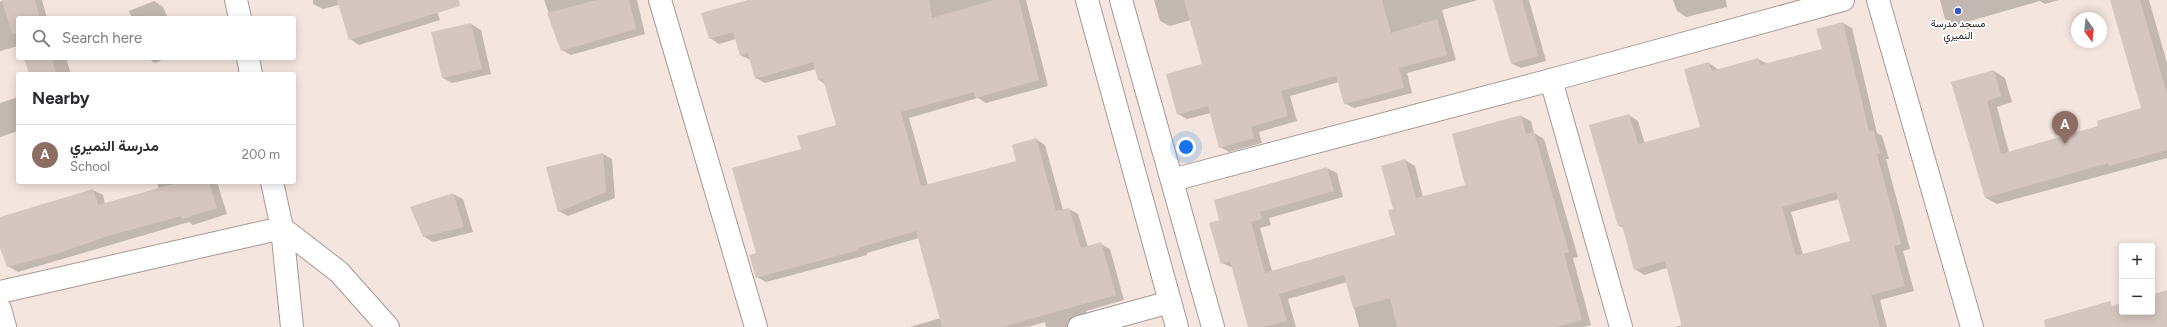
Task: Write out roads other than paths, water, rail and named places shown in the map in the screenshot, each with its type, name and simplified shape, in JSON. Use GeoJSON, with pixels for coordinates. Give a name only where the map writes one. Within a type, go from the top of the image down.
{"type":"FeatureCollection","features":[{"type":"Feature","properties":{"kind":"street"},"geometry":{"type":"LineString","coordinates":[[236,0],[240,16]]}},
{"type":"Feature","properties":{"kind":"street"},"geometry":{"type":"LineString","coordinates":[[660,0],[756,327]]}},
{"type":"Feature","properties":{"kind":"street"},"geometry":{"type":"LineString","coordinates":[[1088,0],[1177,327]]}},
{"type":"Feature","properties":{"kind":"street"},"geometry":{"type":"LineString","coordinates":[[1121,0],[1213,327]]}},
{"type":"Feature","properties":{"kind":"street"},"geometry":{"type":"LineString","coordinates":[[1172,180],[1551,80],[1843,0]]}},
{"type":"Feature","properties":{"kind":"street"},"geometry":{"type":"LineString","coordinates":[[1878,0],[1972,327]]}},
{"type":"Feature","properties":{"kind":"street"},"geometry":{"type":"LineString","coordinates":[[248,60],[251,72]]}},
{"type":"Feature","properties":{"kind":"street"},"geometry":{"type":"LineString","coordinates":[[1551,80],[1621,327]]}},
{"type":"Feature","properties":{"kind":"street"},"geometry":{"type":"LineString","coordinates":[[272,184],[282,228],[292,327]]}},
{"type":"Feature","properties":{"kind":"street"},"geometry":{"type":"LineString","coordinates":[[0,292],[282,228]]}},
{"type":"Feature","properties":{"kind":"street"},"geometry":{"type":"LineString","coordinates":[[282,228],[339,272],[388,327]]}},
{"type":"Feature","properties":{"kind":"street"},"geometry":{"type":"LineString","coordinates":[[1079,327],[1170,302]]}},
{"type":"Feature","properties":{"kind":"street"},"geometry":{"type":"LineString","coordinates":[[0,309],[5,327]]}},
{"type":"Feature","properties":{"kind":"place","name":"مسجد مدرسة النميري"},"geometry":{"type":"Point","coordinates":[1958,11]}},
{"type":"Feature","properties":{"kind":"place","name":"مدرسة النميري"},"geometry":{"type":"Point","coordinates":[2065,144]}}]}
